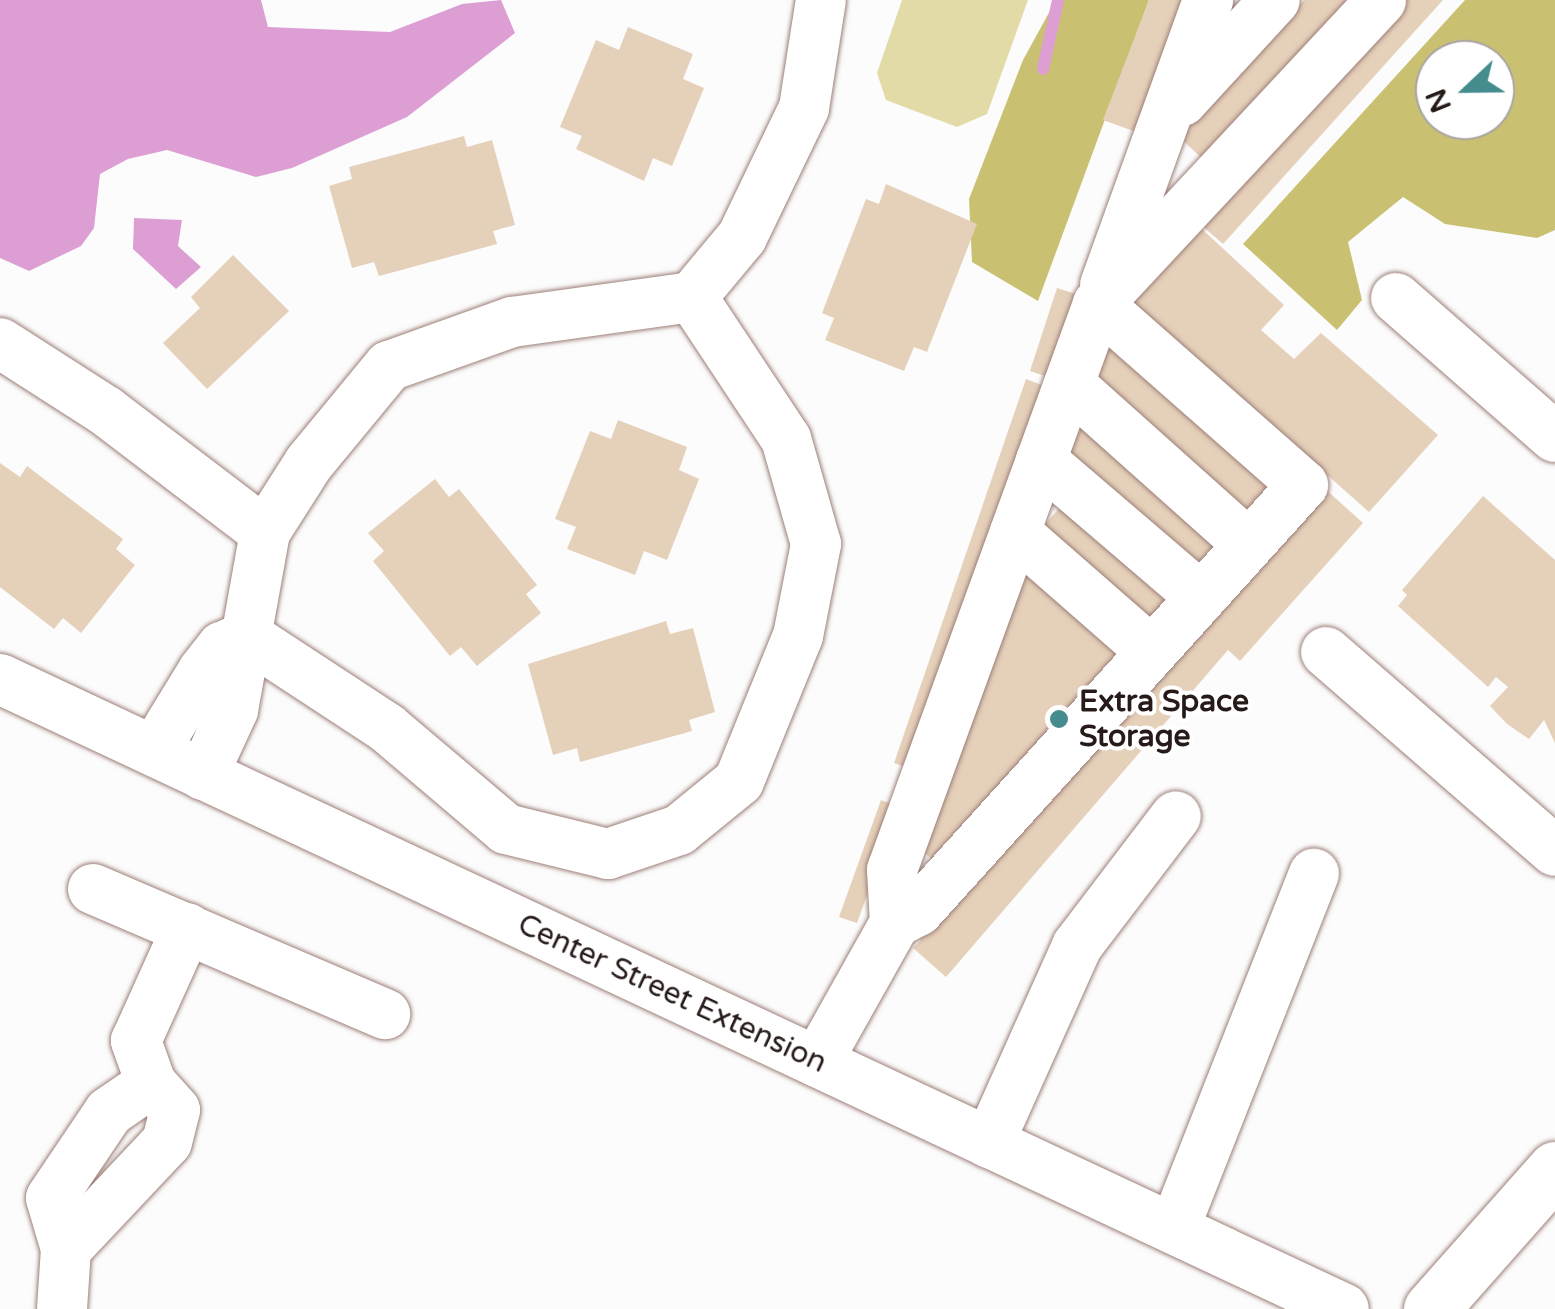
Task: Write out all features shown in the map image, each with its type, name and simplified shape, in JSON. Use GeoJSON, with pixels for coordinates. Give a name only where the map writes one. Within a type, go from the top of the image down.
{"type":"FeatureCollection","features":[{"type":"Feature","properties":{"kind":"main road"},"geometry":{"type":"LineString","coordinates":[[1430,1309],[1555,1168]]}},
{"type":"Feature","properties":{"kind":"street"},"geometry":{"type":"LineString","coordinates":[[203,775],[233,710],[264,532],[309,462],[390,366],[512,322],[692,297],[742,236],[804,108],[820,0]]}},
{"type":"Feature","properties":{"kind":"street"},"geometry":{"type":"LineString","coordinates":[[817,1062],[895,923],[892,870],[1208,0]]}},
{"type":"Feature","properties":{"kind":"street"},"geometry":{"type":"LineString","coordinates":[[1165,119],[1276,0]]}},
{"type":"Feature","properties":{"kind":"street"},"geometry":{"type":"LineString","coordinates":[[1098,304],[1380,0]]}},
{"type":"Feature","properties":{"kind":"street"},"geometry":{"type":"LineString","coordinates":[[246,636],[387,728],[506,830],[608,854],[678,830],[738,781],[798,636],[816,544],[786,439],[692,297]]}},
{"type":"Feature","properties":{"kind":"street"},"geometry":{"type":"LineString","coordinates":[[1396,298],[1555,437]]}},
{"type":"Feature","properties":{"kind":"street"},"geometry":{"type":"LineString","coordinates":[[895,923],[918,911],[1304,484],[1098,304]]}},
{"type":"Feature","properties":{"kind":"street"},"geometry":{"type":"LineString","coordinates":[[0,343],[106,411],[264,532]]}},
{"type":"Feature","properties":{"kind":"street"},"geometry":{"type":"LineString","coordinates":[[1068,384],[1249,545]]}},
{"type":"Feature","properties":{"kind":"street"},"geometry":{"type":"LineString","coordinates":[[1042,460],[1202,598]]}},
{"type":"Feature","properties":{"kind":"street"},"geometry":{"type":"LineString","coordinates":[[1015,532],[1152,652]]}},
{"type":"Feature","properties":{"kind":"street"},"geometry":{"type":"LineString","coordinates":[[154,751],[202,671],[222,647],[246,636]]}},
{"type":"Feature","properties":{"kind":"street"},"geometry":{"type":"LineString","coordinates":[[1326,652],[1555,851]]}},
{"type":"Feature","properties":{"kind":"street","name":"Center Street Extension"},"geometry":{"type":"LineString","coordinates":[[0,678],[1344,1309]]}},
{"type":"Feature","properties":{"kind":"street"},"geometry":{"type":"LineString","coordinates":[[989,1143],[1078,946],[1176,816]]}},
{"type":"Feature","properties":{"kind":"street"},"geometry":{"type":"LineString","coordinates":[[1174,1230],[1314,874]]}},
{"type":"Feature","properties":{"kind":"street"},"geometry":{"type":"LineString","coordinates":[[92,889],[384,1014]]}},
{"type":"Feature","properties":{"kind":"street"},"geometry":{"type":"LineString","coordinates":[[62,1309],[66,1249],[50,1198],[109,1112],[151,1083],[136,1041],[187,928]]}},
{"type":"Feature","properties":{"kind":"shaded area"},"geometry":{"type":"Polygon","coordinates":[[[0,0],[261,0],[268,27],[390,32],[462,4],[501,0],[515,33],[407,117],[292,168],[256,177],[167,150],[128,159],[100,174],[94,228],[81,246],[29,271],[0,258],[0,0]]]}},
{"type":"Feature","properties":{"kind":"shaded area"},"geometry":{"type":"Polygon","coordinates":[[[902,0],[1028,0],[987,114],[957,127],[886,100],[877,73],[902,0]]]}},
{"type":"Feature","properties":{"kind":"shaded area"},"geometry":{"type":"Polygon","coordinates":[[[1056,0],[1149,0],[1038,301],[972,262],[969,199],[1023,60],[1056,0]]]}},
{"type":"Feature","properties":{"kind":"shaded area"},"geometry":{"type":"Polygon","coordinates":[[[1465,0],[1555,0],[1555,230],[1537,238],[1445,224],[1403,197],[1348,242],[1362,300],[1337,330],[1243,244],[1415,55],[1415,140],[1515,140],[1515,40],[1429,40],[1465,0]]]}},
{"type":"Feature","properties":{"kind":"shaded area"},"geometry":{"type":"Polygon","coordinates":[[[134,218],[182,220],[178,246],[201,267],[176,289],[133,249],[134,218]]]}},
{"type":"Feature","properties":{"kind":"building"},"geometry":{"type":"Polygon","coordinates":[[[1149,0],[1189,0],[1139,133],[1103,120],[1149,0]]]}},
{"type":"Feature","properties":{"kind":"building"},"geometry":{"type":"Polygon","coordinates":[[[1304,0],[1356,0],[1208,164],[1179,137],[1304,0]]]}},
{"type":"Feature","properties":{"kind":"building"},"geometry":{"type":"Polygon","coordinates":[[[1403,0],[1443,0],[1223,244],[1200,224],[1403,0]]]}},
{"type":"Feature","properties":{"kind":"building"},"geometry":{"type":"Polygon","coordinates":[[[628,27],[693,54],[683,79],[704,88],[672,166],[653,158],[644,181],[576,149],[582,136],[560,127],[596,40],[619,50],[628,27]]]}},
{"type":"Feature","properties":{"kind":"building"},"geometry":{"type":"Polygon","coordinates":[[[464,136],[467,147],[492,140],[515,225],[493,231],[497,244],[379,276],[374,262],[352,268],[329,186],[352,179],[349,167],[464,136]]]}},
{"type":"Feature","properties":{"kind":"building"},"geometry":{"type":"Polygon","coordinates":[[[886,184],[977,224],[927,352],[914,347],[904,371],[825,340],[834,318],[822,313],[866,199],[879,204],[886,184]]]}},
{"type":"Feature","properties":{"kind":"building"},"geometry":{"type":"Polygon","coordinates":[[[1189,217],[1284,305],[1261,330],[1294,359],[1321,333],[1438,435],[1369,512],[1121,292],[1189,217]]]}},
{"type":"Feature","properties":{"kind":"building"},"geometry":{"type":"Polygon","coordinates":[[[233,255],[289,311],[207,389],[163,343],[200,308],[191,297],[233,255]]]}},
{"type":"Feature","properties":{"kind":"building"},"geometry":{"type":"Polygon","coordinates":[[[1057,288],[1076,294],[1048,377],[1030,371],[1057,288]]]}},
{"type":"Feature","properties":{"kind":"building"},"geometry":{"type":"Polygon","coordinates":[[[1107,344],[1273,491],[1247,520],[1081,373],[1107,344]]]}},
{"type":"Feature","properties":{"kind":"building"},"geometry":{"type":"Polygon","coordinates":[[[1026,379],[1044,386],[911,769],[894,763],[1026,379]]]}},
{"type":"Feature","properties":{"kind":"building"},"geometry":{"type":"Polygon","coordinates":[[[618,420],[687,447],[679,470],[699,479],[667,560],[644,551],[635,575],[567,549],[576,527],[555,519],[590,431],[611,439],[618,420]]]}},
{"type":"Feature","properties":{"kind":"building"},"geometry":{"type":"Polygon","coordinates":[[[1086,424],[1225,546],[1199,575],[1061,452],[1086,424]]]}},
{"type":"Feature","properties":{"kind":"building"},"geometry":{"type":"Polygon","coordinates":[[[0,463],[20,477],[27,466],[123,539],[116,549],[135,565],[81,633],[63,618],[54,629],[0,587],[0,463]]]}},
{"type":"Feature","properties":{"kind":"building"},"geometry":{"type":"Polygon","coordinates":[[[435,479],[449,497],[459,489],[537,585],[526,594],[541,613],[477,666],[461,647],[450,656],[373,561],[384,551],[368,533],[435,479]]]}},
{"type":"Feature","properties":{"kind":"building"},"geometry":{"type":"Polygon","coordinates":[[[1322,486],[1363,523],[1240,661],[1228,650],[946,977],[913,948],[921,940],[915,935],[1322,486]]]}},
{"type":"Feature","properties":{"kind":"building"},"geometry":{"type":"Polygon","coordinates":[[[1483,496],[1555,560],[1555,743],[1544,720],[1529,739],[1507,724],[1490,706],[1508,687],[1496,677],[1488,687],[1398,606],[1407,595],[1402,590],[1483,496]]]}},
{"type":"Feature","properties":{"kind":"building"},"geometry":{"type":"Polygon","coordinates":[[[1064,503],[1176,601],[1150,630],[1039,531],[1064,503]]]}},
{"type":"Feature","properties":{"kind":"building"},"geometry":{"type":"Polygon","coordinates":[[[1017,560],[1125,657],[941,867],[918,847],[1017,560]]]}},
{"type":"Feature","properties":{"kind":"building"},"geometry":{"type":"Polygon","coordinates":[[[666,621],[670,634],[693,628],[715,712],[689,720],[692,731],[580,762],[577,748],[553,755],[528,664],[666,621]]]}},
{"type":"Feature","properties":{"kind":"building"},"geometry":{"type":"Polygon","coordinates":[[[881,800],[899,807],[857,923],[839,917],[881,800]]]}},
{"type":"Feature","properties":{"kind":"waterway"},"geometry":{"type":"LineString","coordinates":[[1043,69],[1058,0]]}},
{"type":"Feature","properties":{"kind":"place","name":"Extra Space Storage"},"geometry":{"type":"Point","coordinates":[1059,719]}}]}
